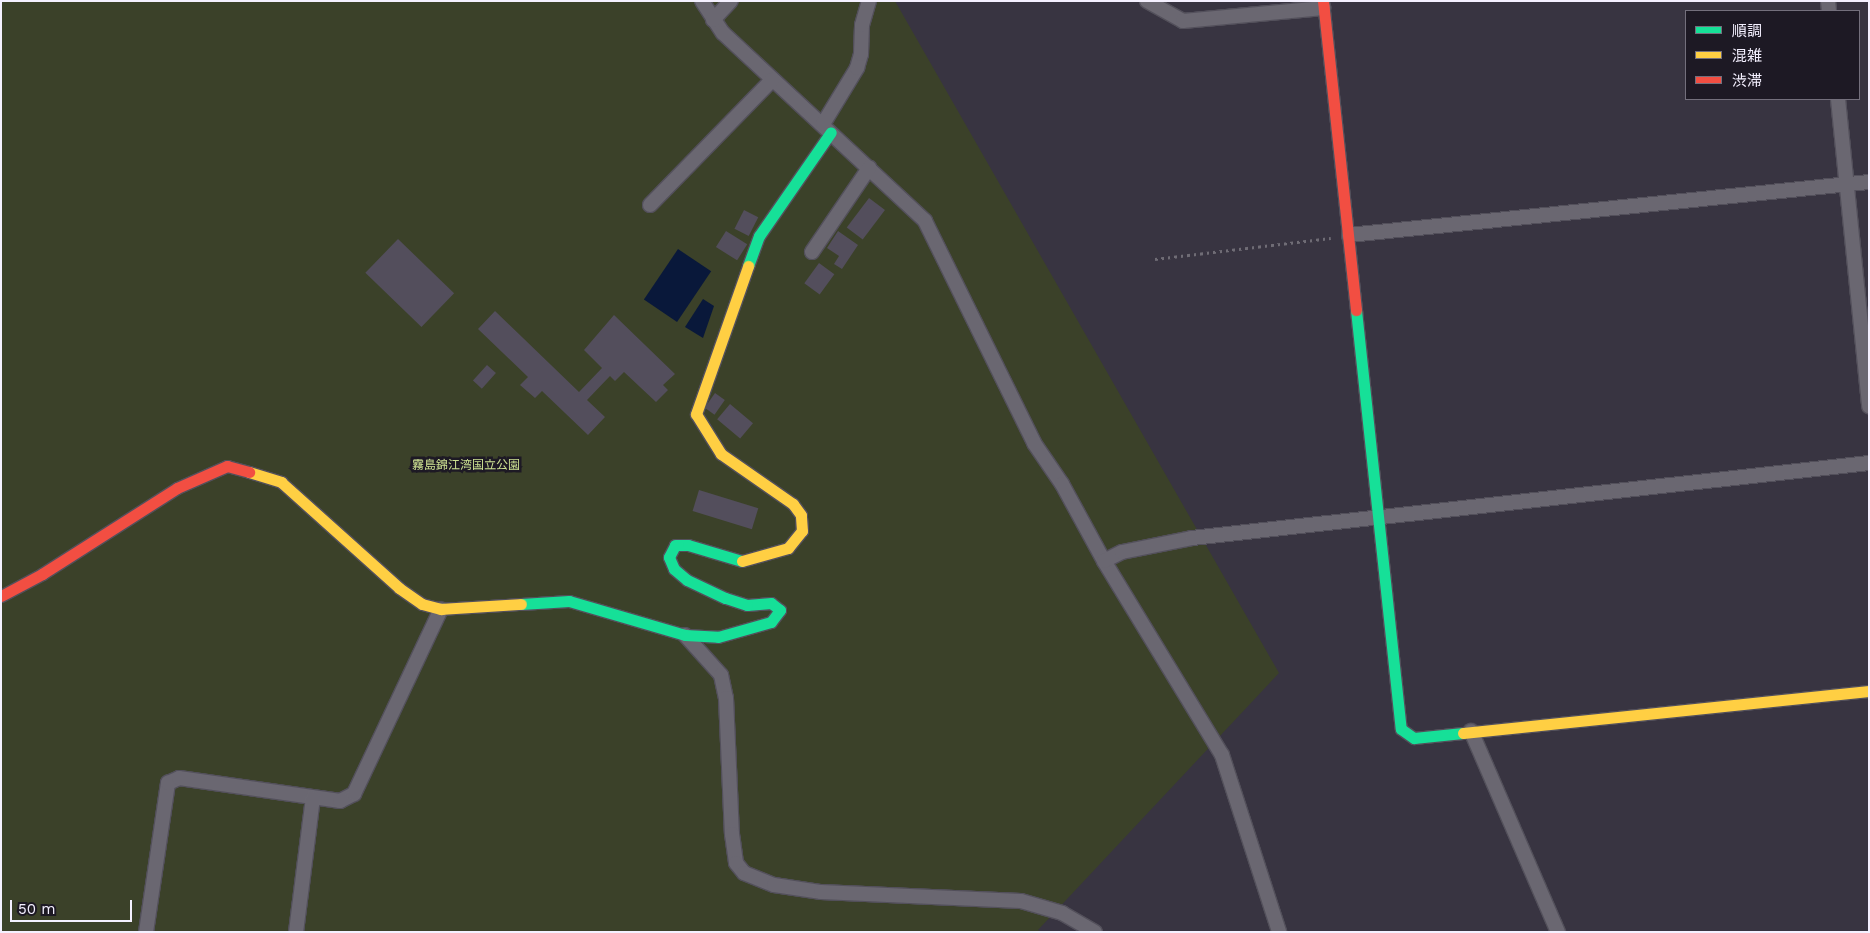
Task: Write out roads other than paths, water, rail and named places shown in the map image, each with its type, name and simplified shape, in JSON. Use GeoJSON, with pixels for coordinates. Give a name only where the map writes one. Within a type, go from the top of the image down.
{"type":"FeatureCollection","features":[{"type":"Feature","properties":{"kind":"street"},"geometry":{"type":"LineString","coordinates":[[702,1],[713,20],[772,80],[827,128],[925,221],[1034,443],[1062,484],[1104,562],[1222,754],[1279,932]]}},
{"type":"Feature","properties":{"kind":"street"},"geometry":{"type":"LineString","coordinates":[[713,20],[731,1]]}},
{"type":"Feature","properties":{"kind":"street"},"geometry":{"type":"LineString","coordinates":[[1,596],[177,488],[227,466],[281,482],[399,588],[422,604],[440,609],[569,602],[685,635],[718,637],[771,622],[780,610],[770,603],[747,605],[718,595],[687,580],[674,569],[670,557],[675,545],[688,545],[725,558],[747,562],[788,548],[802,531],[801,515],[793,504],[783,500],[721,454],[696,414],[759,236],[827,128],[856,68],[861,54],[862,25],[869,1]]}},
{"type":"Feature","properties":{"kind":"street"},"geometry":{"type":"LineString","coordinates":[[1147,1],[1183,21],[1323,5],[1380,517],[1401,729],[1414,738],[1869,691]]}},
{"type":"Feature","properties":{"kind":"street"},"geometry":{"type":"LineString","coordinates":[[650,205],[772,80]]}},
{"type":"Feature","properties":{"kind":"street"},"geometry":{"type":"LineString","coordinates":[[1838,100],[1869,406]]}},
{"type":"Feature","properties":{"kind":"street"},"geometry":{"type":"LineString","coordinates":[[812,252],[869,168]]}},
{"type":"Feature","properties":{"kind":"street"},"geometry":{"type":"LineString","coordinates":[[1349,235],[1869,182]]}},
{"type":"Feature","properties":{"kind":"street"},"geometry":{"type":"LineString","coordinates":[[1104,562],[1122,552],[1192,538],[1869,463]]}},
{"type":"Feature","properties":{"kind":"street"},"geometry":{"type":"LineString","coordinates":[[146,932],[168,783],[179,778],[340,801],[354,794],[440,609]]}},
{"type":"Feature","properties":{"kind":"street"},"geometry":{"type":"LineString","coordinates":[[685,635],[721,675],[726,698],[732,834],[736,863],[744,873],[774,885],[821,892],[1021,901],[1062,913],[1095,932]]}},
{"type":"Feature","properties":{"kind":"street"},"geometry":{"type":"LineString","coordinates":[[1471,731],[1558,932]]}},
{"type":"Feature","properties":{"kind":"street"},"geometry":{"type":"LineString","coordinates":[[296,932],[313,798]]}},
{"type":"Feature","properties":{"kind":"water"},"geometry":{"type":"Polygon","coordinates":[[[678,249],[711,271],[677,322],[644,300],[678,249]]]}},
{"type":"Feature","properties":{"kind":"water"},"geometry":{"type":"Polygon","coordinates":[[[703,299],[714,306],[703,338],[685,327],[703,299]]]}},
{"type":"Feature","properties":{"kind":"park label","name":"霧島錦江湾国立公園"},"geometry":{"type":"Point","coordinates":[466,466]}}]}
